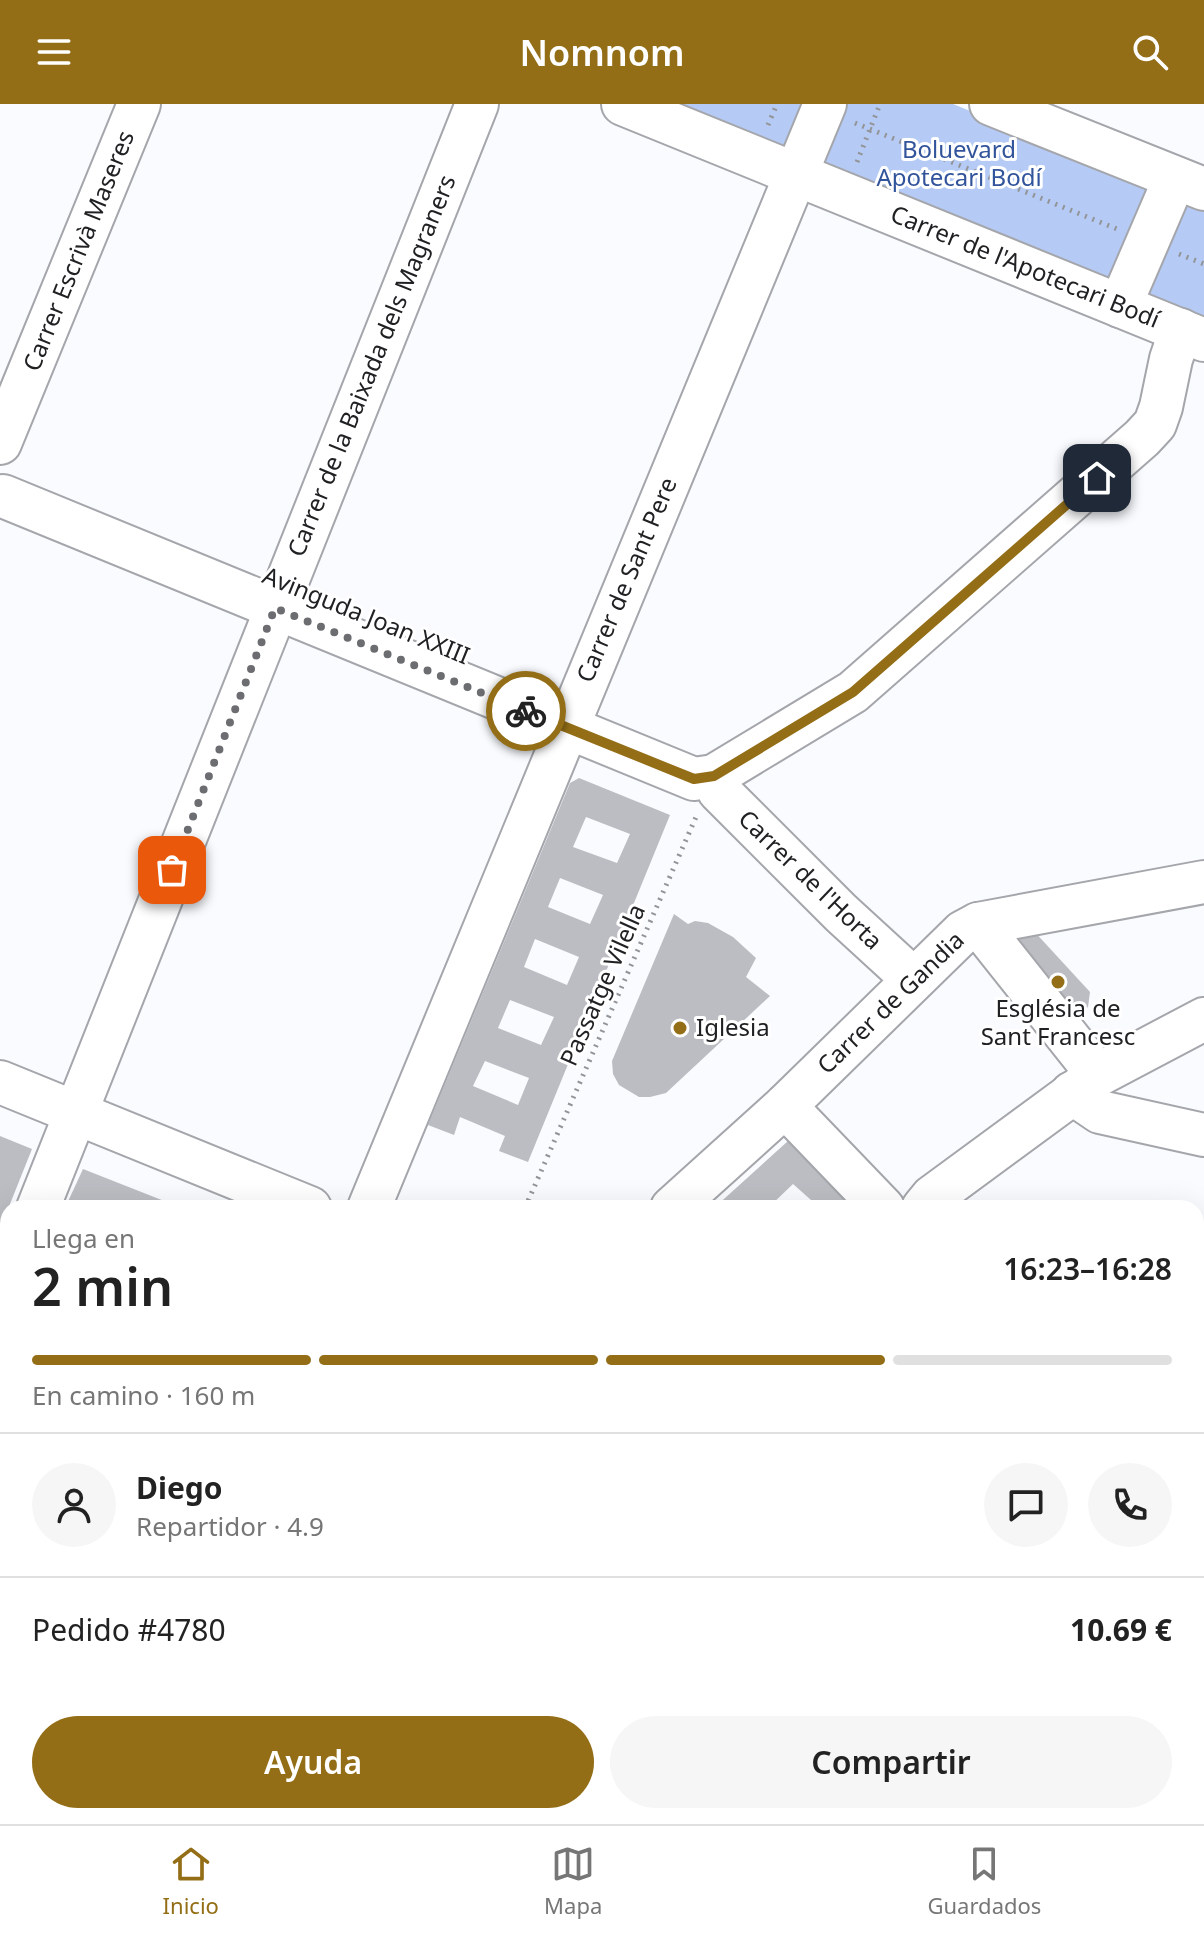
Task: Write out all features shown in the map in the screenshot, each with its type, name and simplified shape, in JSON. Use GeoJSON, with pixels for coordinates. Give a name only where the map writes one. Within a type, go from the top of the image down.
{"type":"FeatureCollection","features":[{"type":"Feature","properties":{"kind":"street","name":"Carrer Escrivà Maseres"},"geometry":{"type":"LineString","coordinates":[[2,474],[139,104]]}},
{"type":"Feature","properties":{"kind":"street","name":"Carrer de la Baixada dels Magraners"},"geometry":{"type":"LineString","coordinates":[[41,1200],[477,104]]}},
{"type":"Feature","properties":{"kind":"street","name":"Carrer de l'Apotecari Bodí"},"geometry":{"type":"LineString","coordinates":[[623,104],[1192,335]]}},
{"type":"Feature","properties":{"kind":"street"},"geometry":{"type":"LineString","coordinates":[[991,104],[1190,184],[1120,306]]}},
{"type":"Feature","properties":{"kind":"street","name":"Carrer de Sant Pere"},"geometry":{"type":"LineString","coordinates":[[372,1200],[795,174],[836,112]]}},
{"type":"Feature","properties":{"kind":"street"},"geometry":{"type":"LineString","coordinates":[[714,776],[862,685],[1142,438],[1155,424],[1171,359],[1192,335]]}},
{"type":"Feature","properties":{"kind":"street","name":"Avinguda Joan XXIII"},"geometry":{"type":"LineString","coordinates":[[2,474],[280,595],[571,714],[680,747],[714,776]]}},
{"type":"Feature","properties":{"kind":"street","name":"Carrer de l'Horta"},"geometry":{"type":"LineString","coordinates":[[714,776],[719,791],[841,913],[913,979]]}},
{"type":"Feature","properties":{"kind":"street","name":"Carrer de Gandia"},"geometry":{"type":"LineString","coordinates":[[681,1200],[785,1106],[963,932],[978,924],[1204,882]]}},
{"type":"Feature","properties":{"kind":"street"},"geometry":{"type":"LineString","coordinates":[[978,924],[1085,1084],[1100,1112],[1204,1135]]}},
{"type":"Feature","properties":{"kind":"street"},"geometry":{"type":"LineString","coordinates":[[930,1200],[1085,1084],[1204,1019]]}},
{"type":"Feature","properties":{"kind":"street"},"geometry":{"type":"LineString","coordinates":[[0,1082],[290,1200]]}},
{"type":"Feature","properties":{"kind":"street"},"geometry":{"type":"LineString","coordinates":[[785,1106],[875,1200]]}},
{"type":"Feature","properties":{"kind":"path"},"geometry":{"type":"LineString","coordinates":[[854,168],[880,104]]}},
{"type":"Feature","properties":{"kind":"path"},"geometry":{"type":"LineString","coordinates":[[836,112],[870,130],[1119,230]]}},
{"type":"Feature","properties":{"kind":"path"},"geometry":{"type":"LineString","coordinates":[[1177,253],[1204,264]]}},
{"type":"Feature","properties":{"kind":"path","name":"Passatge Vilella"},"geometry":{"type":"LineString","coordinates":[[528,1200],[714,776]]}},
{"type":"Feature","properties":{"kind":"green space","name":"Boluevard Apotecari Bodí"},"geometry":{"type":"Polygon","coordinates":[[[668,104],[953,104],[1204,206],[1204,319],[668,104]]]}},
{"type":"Feature","properties":{"kind":"building"},"geometry":{"type":"Polygon","coordinates":[[[579,778],[670,815],[528,1162],[499,1151],[505,1136],[460,1117],[454,1135],[428,1125],[570,783],[579,778]],[[586,817],[573,847],[617,863],[630,834],[586,817]],[[560,878],[548,907],[590,924],[603,895],[560,878]],[[535,939],[524,967],[567,985],[579,957],[535,939]],[[510,1000],[498,1028],[541,1045],[554,1017],[510,1000]],[[485,1061],[473,1086],[518,1105],[529,1078],[485,1061]]]}},
{"type":"Feature","properties":{"kind":"building","name":"Iglesia"},"geometry":{"type":"Polygon","coordinates":[[[674,914],[688,924],[695,921],[708,923],[733,937],[756,958],[746,977],[770,996],[666,1093],[639,1097],[619,1085],[613,1074],[612,1061],[674,914]]]}},
{"type":"Feature","properties":{"kind":"building","name":"Església de Sant Francesc"},"geometry":{"type":"Polygon","coordinates":[[[1032,929],[1090,992],[1088,1007],[1074,1017],[1007,950],[1032,929]]]}},
{"type":"Feature","properties":{"kind":"building"},"geometry":{"type":"Polygon","coordinates":[[[0,1136],[32,1149],[12,1200],[0,1200],[0,1136]]]}},
{"type":"Feature","properties":{"kind":"building"},"geometry":{"type":"Polygon","coordinates":[[[788,1141],[848,1200],[811,1200],[793,1184],[776,1200],[723,1200],[788,1141]]]}},
{"type":"Feature","properties":{"kind":"building"},"geometry":{"type":"Polygon","coordinates":[[[83,1169],[162,1200],[69,1200],[83,1169]]]}},
{"type":"Feature","properties":{"kind":"way so far"},"geometry":{"type":"LineString","coordinates":[[172,870],[275,608],[526,711]]}},
{"type":"Feature","properties":{"kind":"place","name":"Església de Sant Francesc"},"geometry":{"type":"Point","coordinates":[1058,982]}},
{"type":"Feature","properties":{"kind":"place","name":"Iglesia"},"geometry":{"type":"Point","coordinates":[680,1028]}},
{"type":"Feature","properties":{"kind":"route"},"geometry":{"type":"LineString","coordinates":[[526,711],[694,779],[714,776],[757,752],[871,678],[1097,478]]}}]}
